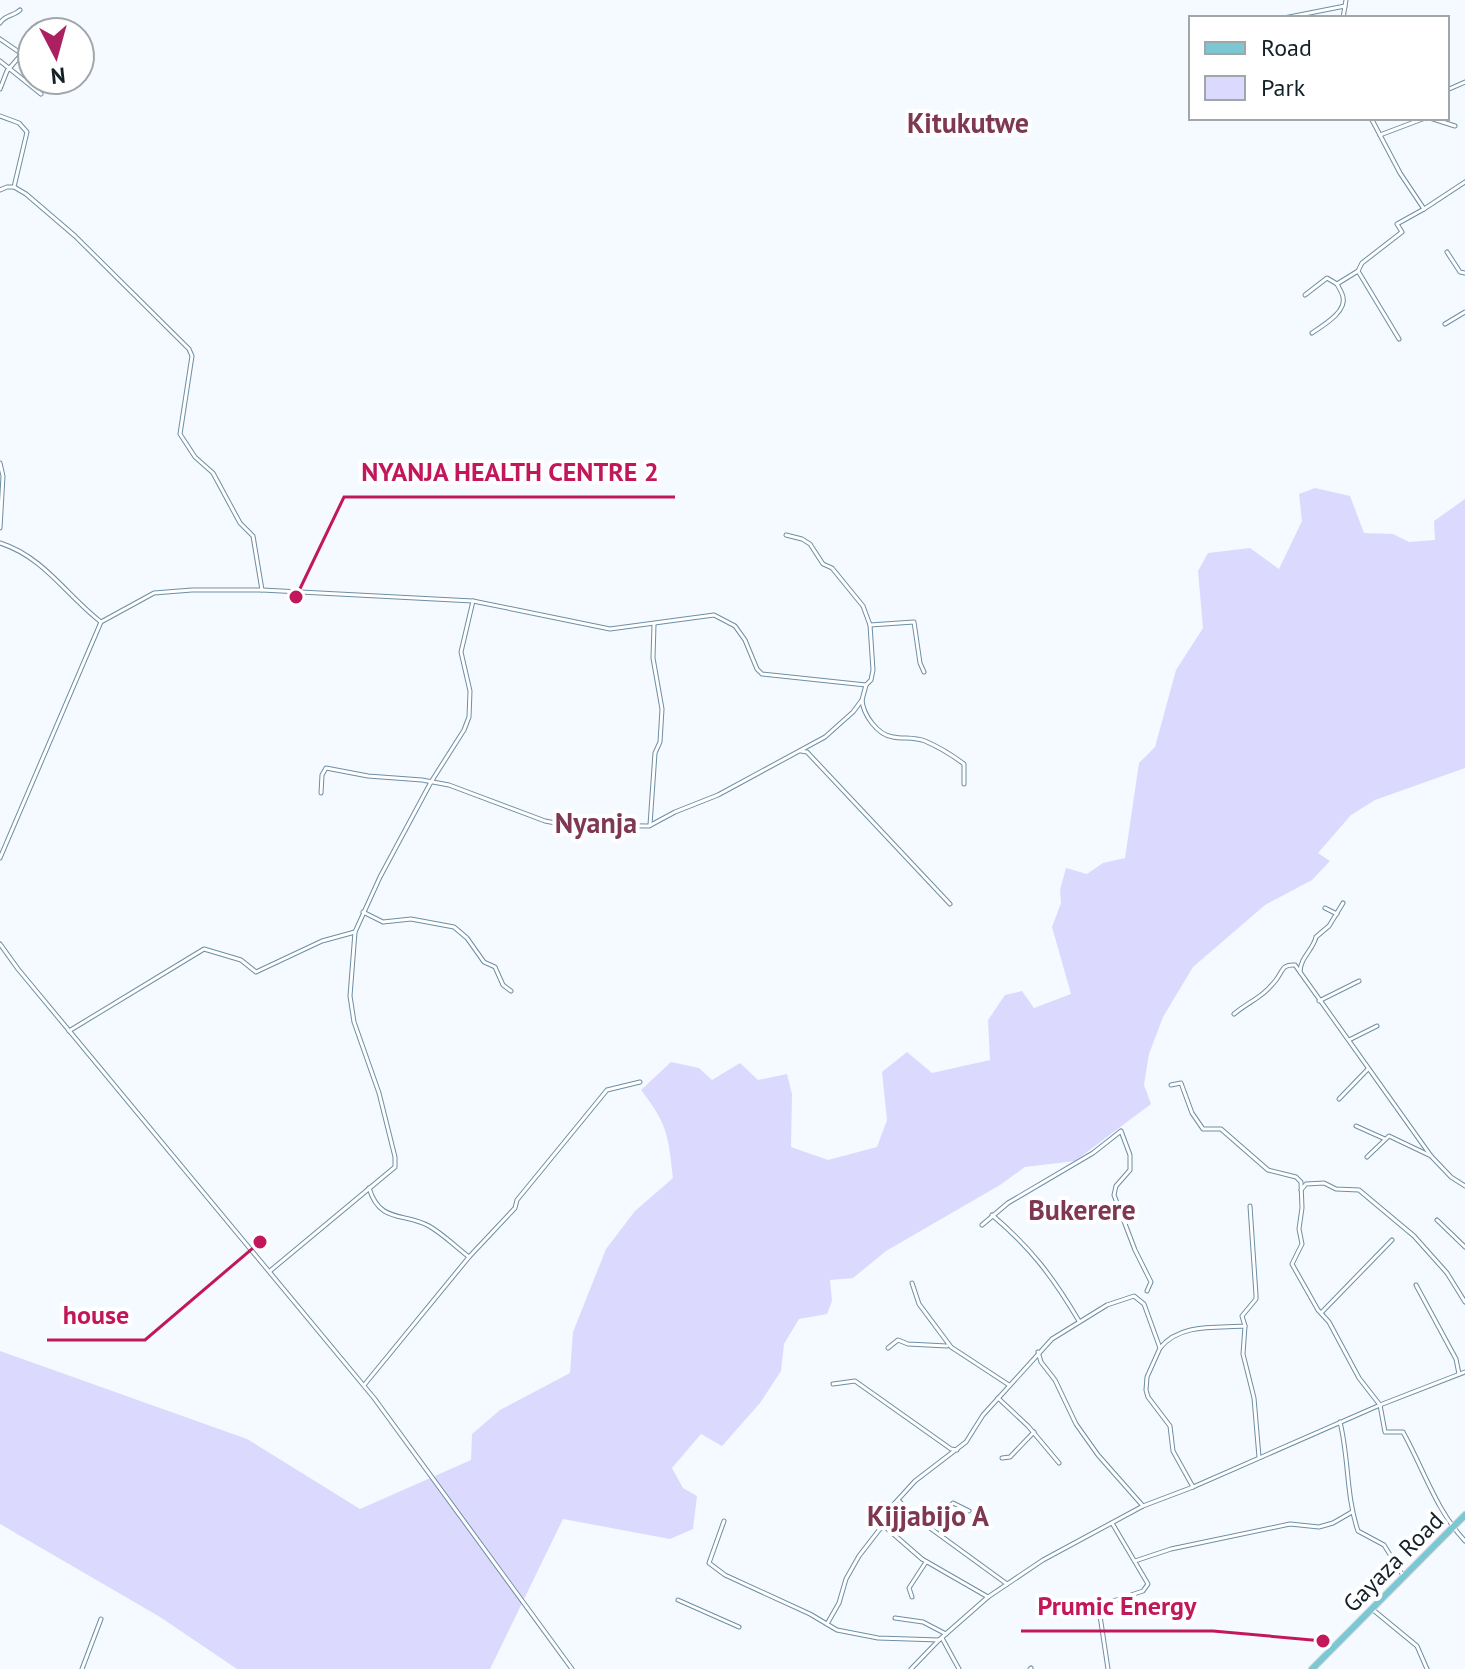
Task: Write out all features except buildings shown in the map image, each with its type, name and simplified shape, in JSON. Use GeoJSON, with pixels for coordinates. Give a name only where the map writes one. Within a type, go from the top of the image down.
{"type":"FeatureCollection","features":[{"type":"Feature","properties":{"kind":"main road","name":"Gayaza Road"},"geometry":{"type":"LineString","coordinates":[[1312,1669],[1465,1515]]}},
{"type":"Feature","properties":{"kind":"street"},"geometry":{"type":"LineString","coordinates":[[1292,16],[1345,3]]}},
{"type":"Feature","properties":{"kind":"street"},"geometry":{"type":"LineString","coordinates":[[0,23],[20,10]]}},
{"type":"Feature","properties":{"kind":"street"},"geometry":{"type":"LineString","coordinates":[[0,39],[19,52],[20,56],[7,71],[0,89]]}},
{"type":"Feature","properties":{"kind":"street"},"geometry":{"type":"LineString","coordinates":[[0,61],[16,72]]}},
{"type":"Feature","properties":{"kind":"street"},"geometry":{"type":"LineString","coordinates":[[0,116],[19,123],[27,132],[14,187]]}},
{"type":"Feature","properties":{"kind":"street"},"geometry":{"type":"LineString","coordinates":[[1372,120],[1424,209]]}},
{"type":"Feature","properties":{"kind":"street"},"geometry":{"type":"LineString","coordinates":[[1380,135],[1422,120]]}},
{"type":"Feature","properties":{"kind":"street"},"geometry":{"type":"LineString","coordinates":[[1435,120],[1455,126]]}},
{"type":"Feature","properties":{"kind":"street"},"geometry":{"type":"LineString","coordinates":[[1337,284],[1358,271],[1362,263],[1402,232],[1397,224],[1465,182]]}},
{"type":"Feature","properties":{"kind":"street"},"geometry":{"type":"LineString","coordinates":[[0,190],[14,187],[75,236],[189,349],[192,356],[180,434],[195,457],[213,473],[240,523],[253,536],[262,590]]}},
{"type":"Feature","properties":{"kind":"street"},"geometry":{"type":"LineString","coordinates":[[1447,252],[1460,272],[1465,273]]}},
{"type":"Feature","properties":{"kind":"street"},"geometry":{"type":"LineString","coordinates":[[1358,271],[1399,339]]}},
{"type":"Feature","properties":{"kind":"street"},"geometry":{"type":"LineString","coordinates":[[1305,295],[1327,278],[1337,284],[1345,299],[1328,323],[1312,333]]}},
{"type":"Feature","properties":{"kind":"street"},"geometry":{"type":"LineString","coordinates":[[1445,324],[1465,312]]}},
{"type":"Feature","properties":{"kind":"street"},"geometry":{"type":"LineString","coordinates":[[0,463],[3,476],[0,528]]}},
{"type":"Feature","properties":{"kind":"street"},"geometry":{"type":"LineString","coordinates":[[786,535],[810,544],[823,564],[832,568],[861,602],[870,625],[873,670],[862,700],[866,717],[881,732],[893,738],[923,740],[958,759],[964,764],[964,784]]}},
{"type":"Feature","properties":{"kind":"street"},"geometry":{"type":"LineString","coordinates":[[0,543],[31,557],[101,622]]}},
{"type":"Feature","properties":{"kind":"street"},"geometry":{"type":"LineString","coordinates":[[0,858],[101,622],[160,591],[262,590],[473,601],[610,629],[714,615],[735,626],[762,674],[866,685]]}},
{"type":"Feature","properties":{"kind":"street"},"geometry":{"type":"LineString","coordinates":[[270,1271],[395,1167],[379,1093],[354,1022],[350,996],[355,932],[431,782],[469,717],[470,691],[461,652],[473,601]]}},
{"type":"Feature","properties":{"kind":"street"},"geometry":{"type":"LineString","coordinates":[[870,625],[914,622],[924,672]]}},
{"type":"Feature","properties":{"kind":"street"},"geometry":{"type":"LineString","coordinates":[[649,826],[662,709],[653,658],[654,624]]}},
{"type":"Feature","properties":{"kind":"street"},"geometry":{"type":"LineString","coordinates":[[321,793],[322,775],[326,768],[380,778],[449,785],[545,821],[566,825],[649,826],[718,795],[830,733],[862,700]]}},
{"type":"Feature","properties":{"kind":"street"},"geometry":{"type":"LineString","coordinates":[[797,751],[807,752],[950,904]]}},
{"type":"Feature","properties":{"kind":"street"},"geometry":{"type":"LineString","coordinates":[[1300,972],[1300,965],[1316,937],[1329,926],[1343,903]]}},
{"type":"Feature","properties":{"kind":"street"},"geometry":{"type":"LineString","coordinates":[[1325,908],[1337,914]]}},
{"type":"Feature","properties":{"kind":"street"},"geometry":{"type":"LineString","coordinates":[[363,912],[383,922],[411,919],[454,927],[467,938],[484,962],[495,967],[503,985],[511,991]]}},
{"type":"Feature","properties":{"kind":"street"},"geometry":{"type":"LineString","coordinates":[[69,1031],[204,949],[241,960],[256,972],[322,941],[355,932]]}},
{"type":"Feature","properties":{"kind":"street"},"geometry":{"type":"LineString","coordinates":[[0,944],[364,1386],[572,1669]]}},
{"type":"Feature","properties":{"kind":"street"},"geometry":{"type":"LineString","coordinates":[[1234,1014],[1262,996],[1279,978],[1283,967],[1295,965],[1431,1156],[1451,1177],[1465,1186]]}},
{"type":"Feature","properties":{"kind":"street"},"geometry":{"type":"LineString","coordinates":[[1319,1001],[1359,981]]}},
{"type":"Feature","properties":{"kind":"street"},"geometry":{"type":"LineString","coordinates":[[1349,1040],[1377,1026]]}},
{"type":"Feature","properties":{"kind":"street"},"geometry":{"type":"LineString","coordinates":[[1339,1099],[1368,1069]]}},
{"type":"Feature","properties":{"kind":"street"},"geometry":{"type":"LineString","coordinates":[[364,1386],[469,1257],[515,1208],[517,1200],[607,1090],[640,1082]]}},
{"type":"Feature","properties":{"kind":"street"},"geometry":{"type":"LineString","coordinates":[[1171,1085],[1181,1083],[1192,1113],[1203,1129],[1221,1129],[1268,1170],[1296,1177],[1301,1182],[1299,1229],[1302,1244],[1292,1264],[1359,1378],[1380,1405],[1385,1432],[1403,1432],[1427,1477],[1437,1504],[1465,1541]]}},
{"type":"Feature","properties":{"kind":"street"},"geometry":{"type":"LineString","coordinates":[[1356,1126],[1385,1139]]}},
{"type":"Feature","properties":{"kind":"street"},"geometry":{"type":"LineString","coordinates":[[982,1225],[1008,1203],[1093,1153],[1121,1131],[1130,1155],[1130,1170],[1116,1186],[1114,1195],[1151,1282],[1147,1291]]}},
{"type":"Feature","properties":{"kind":"street"},"geometry":{"type":"LineString","coordinates":[[1367,1157],[1389,1136],[1431,1156]]}},
{"type":"Feature","properties":{"kind":"street"},"geometry":{"type":"LineString","coordinates":[[1301,1190],[1306,1184],[1316,1183],[1336,1189],[1359,1190],[1414,1236],[1447,1273],[1465,1302]]}},
{"type":"Feature","properties":{"kind":"street"},"geometry":{"type":"LineString","coordinates":[[369,1188],[374,1202],[388,1214],[430,1226],[469,1257]]}},
{"type":"Feature","properties":{"kind":"street"},"geometry":{"type":"LineString","coordinates":[[1250,1206],[1256,1299],[1242,1316],[1245,1326],[1243,1354],[1254,1398],[1259,1457]]}},
{"type":"Feature","properties":{"kind":"street"},"geometry":{"type":"LineString","coordinates":[[992,1215],[1028,1246],[1055,1281],[1079,1321]]}},
{"type":"Feature","properties":{"kind":"street"},"geometry":{"type":"LineString","coordinates":[[1437,1220],[1465,1247]]}},
{"type":"Feature","properties":{"kind":"street"},"geometry":{"type":"LineString","coordinates":[[1322,1312],[1392,1240]]}},
{"type":"Feature","properties":{"kind":"street"},"geometry":{"type":"LineString","coordinates":[[912,1283],[919,1304],[951,1347],[1009,1385]]}},
{"type":"Feature","properties":{"kind":"street"},"geometry":{"type":"LineString","coordinates":[[1416,1285],[1456,1359],[1459,1374]]}},
{"type":"Feature","properties":{"kind":"street"},"geometry":{"type":"LineString","coordinates":[[833,1384],[855,1381],[951,1449],[957,1450],[1038,1352],[1079,1321],[1107,1305],[1134,1296],[1144,1304],[1160,1348]]}},
{"type":"Feature","properties":{"kind":"street"},"geometry":{"type":"LineString","coordinates":[[1193,1487],[1173,1451],[1170,1426],[1148,1397],[1147,1377],[1160,1348],[1175,1333],[1245,1326]]}},
{"type":"Feature","properties":{"kind":"street"},"geometry":{"type":"LineString","coordinates":[[888,1348],[898,1340],[908,1344],[951,1347]]}},
{"type":"Feature","properties":{"kind":"street"},"geometry":{"type":"LineString","coordinates":[[1038,1352],[1076,1424],[1098,1455],[1143,1506]]}},
{"type":"Feature","properties":{"kind":"street"},"geometry":{"type":"LineString","coordinates":[[911,1669],[988,1597],[1043,1560],[1143,1506],[1465,1372]]}},
{"type":"Feature","properties":{"kind":"street"},"geometry":{"type":"LineString","coordinates":[[998,1398],[1034,1432],[1059,1463]]}},
{"type":"Feature","properties":{"kind":"street"},"geometry":{"type":"LineString","coordinates":[[1340,1422],[1346,1448],[1352,1512],[1358,1531],[1384,1545],[1404,1577]]}},
{"type":"Feature","properties":{"kind":"street"},"geometry":{"type":"LineString","coordinates":[[1002,1458],[1010,1457],[1034,1432]]}},
{"type":"Feature","properties":{"kind":"street"},"geometry":{"type":"LineString","coordinates":[[827,1624],[839,1603],[846,1579],[897,1500],[915,1481],[966,1442]]}},
{"type":"Feature","properties":{"kind":"street"},"geometry":{"type":"LineString","coordinates":[[897,1500],[1007,1584]]}},
{"type":"Feature","properties":{"kind":"street"},"geometry":{"type":"LineString","coordinates":[[929,1526],[953,1503],[969,1511]]}},
{"type":"Feature","properties":{"kind":"street"},"geometry":{"type":"LineString","coordinates":[[1135,1561],[1171,1549],[1290,1524],[1319,1527],[1352,1512]]}},
{"type":"Feature","properties":{"kind":"street"},"geometry":{"type":"LineString","coordinates":[[724,1521],[709,1560],[710,1566],[837,1630],[878,1638],[940,1639]]}},
{"type":"Feature","properties":{"kind":"street"},"geometry":{"type":"LineString","coordinates":[[1108,1669],[1099,1609],[1147,1587],[1147,1580],[1112,1523]]}},
{"type":"Feature","properties":{"kind":"street"},"geometry":{"type":"LineString","coordinates":[[883,1525],[926,1562],[988,1597]]}},
{"type":"Feature","properties":{"kind":"street"},"geometry":{"type":"LineString","coordinates":[[912,1597],[909,1588],[926,1562]]}},
{"type":"Feature","properties":{"kind":"street"},"geometry":{"type":"LineString","coordinates":[[678,1600],[739,1627]]}},
{"type":"Feature","properties":{"kind":"street"},"geometry":{"type":"LineString","coordinates":[[1372,1609],[1416,1645],[1427,1669]]}},
{"type":"Feature","properties":{"kind":"street"},"geometry":{"type":"LineString","coordinates":[[895,1618],[923,1622],[946,1634]]}},
{"type":"Feature","properties":{"kind":"street"},"geometry":{"type":"LineString","coordinates":[[82,1669],[101,1619]]}},
{"type":"Feature","properties":{"kind":"street"},"geometry":{"type":"LineString","coordinates":[[940,1639],[959,1669]]}},
{"type":"Feature","properties":{"kind":"green space"},"geometry":{"type":"Polygon","coordinates":[[[1315,488],[1350,496],[1364,533],[1393,534],[1409,542],[1435,540],[1434,521],[1465,499],[1465,768],[1375,800],[1351,815],[1318,853],[1330,861],[1312,880],[1265,905],[1193,967],[1163,1017],[1149,1054],[1144,1085],[1151,1104],[1075,1161],[1025,1167],[1000,1185],[886,1251],[853,1278],[830,1280],[832,1301],[827,1314],[799,1319],[784,1344],[781,1371],[760,1403],[722,1446],[701,1434],[672,1468],[683,1488],[697,1496],[693,1529],[670,1539],[563,1519],[490,1669],[237,1669],[160,1617],[0,1524],[0,1351],[247,1439],[360,1509],[471,1460],[472,1434],[500,1410],[570,1373],[573,1332],[606,1249],[635,1211],[673,1178],[665,1131],[657,1112],[641,1090],[671,1062],[699,1068],[712,1080],[740,1063],[758,1080],[787,1074],[792,1094],[791,1147],[828,1160],[877,1147],[887,1120],[882,1072],[907,1052],[932,1073],[990,1060],[988,1020],[1005,995],[1022,991],[1034,1008],[1071,994],[1052,927],[1061,903],[1060,890],[1066,868],[1087,874],[1103,863],[1125,858],[1139,763],[1155,747],[1176,670],[1203,628],[1198,571],[1208,553],[1250,548],[1279,569],[1302,521],[1299,494],[1315,488]]]}},
{"type":"Feature","properties":{"kind":"place","name":"NYANJA HEALTH CENTRE 2"},"geometry":{"type":"Point","coordinates":[296,597]}},
{"type":"Feature","properties":{"kind":"place","name":"house"},"geometry":{"type":"Point","coordinates":[260,1242]}},
{"type":"Feature","properties":{"kind":"place","name":"Prumic Energy"},"geometry":{"type":"Point","coordinates":[1323,1641]}},
{"type":"Feature","properties":{"kind":"district","name":"Kitukutwe"},"geometry":{"type":"Point","coordinates":[968,122]}},
{"type":"Feature","properties":{"kind":"district","name":"Nyanja"},"geometry":{"type":"Point","coordinates":[596,822]}},
{"type":"Feature","properties":{"kind":"district","name":"Bukerere"},"geometry":{"type":"Point","coordinates":[1082,1209]}},
{"type":"Feature","properties":{"kind":"district","name":"Kijjabijo A"},"geometry":{"type":"Point","coordinates":[928,1515]}}]}
